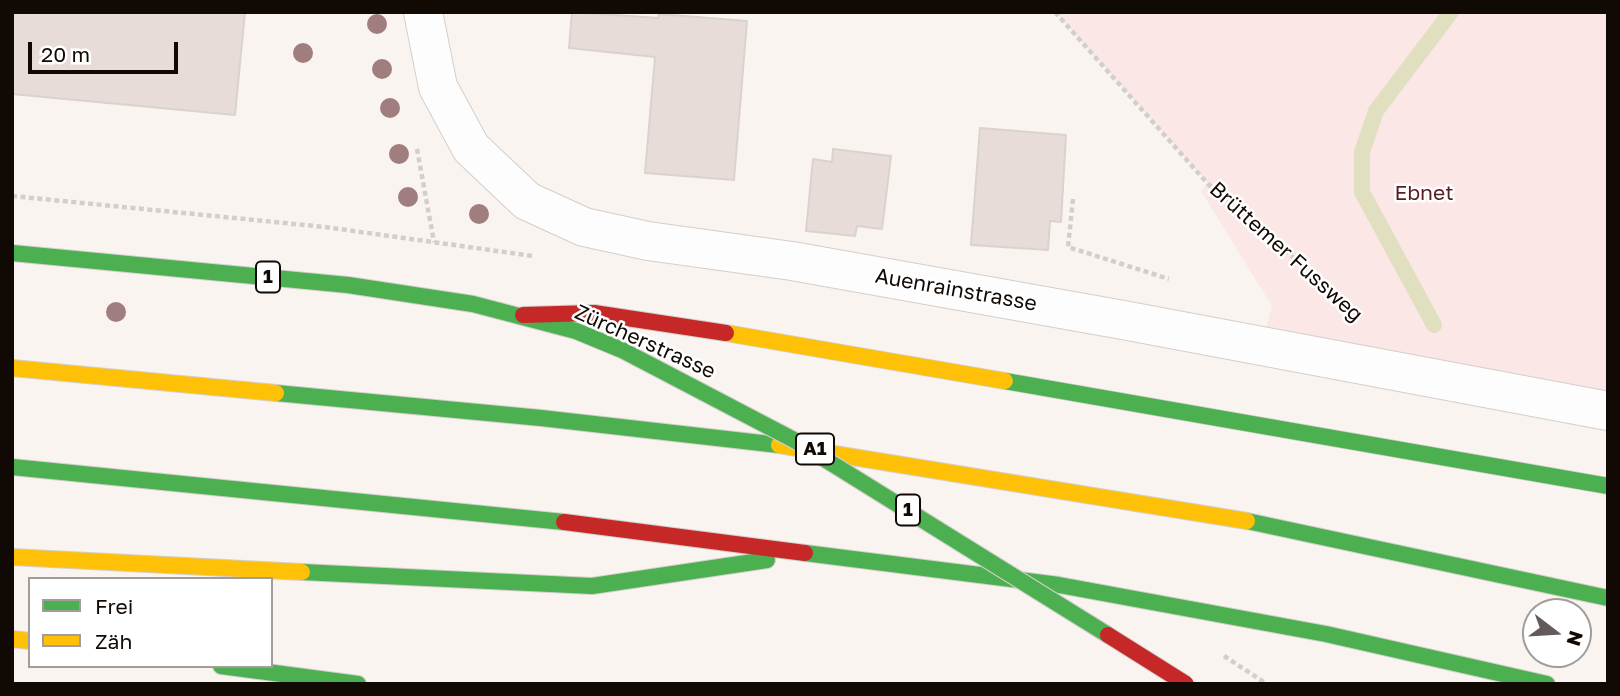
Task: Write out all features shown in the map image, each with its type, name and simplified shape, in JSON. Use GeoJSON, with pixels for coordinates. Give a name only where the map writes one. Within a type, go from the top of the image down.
{"type":"FeatureCollection","features":[{"type":"Feature","properties":{"kind":"main road","name":"Zürcherstrasse"},"geometry":{"type":"LineString","coordinates":[[12,253],[348,285],[473,304],[576,331],[622,350],[794,440],[1186,684]]}},
{"type":"Feature","properties":{"kind":"main road"},"geometry":{"type":"LineString","coordinates":[[523,315],[593,313],[769,340],[1608,486]]}},
{"type":"Feature","properties":{"kind":"main road","name":"A1"},"geometry":{"type":"LineString","coordinates":[[12,368],[527,417],[812,449],[1213,514],[1608,598]]}},
{"type":"Feature","properties":{"kind":"main road"},"geometry":{"type":"LineString","coordinates":[[12,467],[530,518],[819,552],[1059,585],[1195,609],[1548,684]]}},
{"type":"Feature","properties":{"kind":"main road"},"geometry":{"type":"LineString","coordinates":[[12,557],[592,586],[819,552]]}},
{"type":"Feature","properties":{"kind":"main road"},"geometry":{"type":"LineString","coordinates":[[236,668],[358,684]]}},
{"type":"Feature","properties":{"kind":"street","name":"Auenrainstrasse"},"geometry":{"type":"LineString","coordinates":[[423,12],[438,87],[465,139],[508,186],[544,211],[563,219],[622,236],[792,261],[1608,411]]}},
{"type":"Feature","properties":{"kind":"path","name":"Brüttemer Fussweg"},"geometry":{"type":"LineString","coordinates":[[1055,12],[1208,184],[1234,209],[1355,309],[1397,372]]}},
{"type":"Feature","properties":{"kind":"path"},"geometry":{"type":"LineString","coordinates":[[12,196],[325,227],[434,242]]}},
{"type":"Feature","properties":{"kind":"path"},"geometry":{"type":"LineString","coordinates":[[1073,199],[1068,247],[1182,283]]}},
{"type":"Feature","properties":{"kind":"green space","name":"Ebnet"},"geometry":{"type":"Polygon","coordinates":[[[1055,12],[1608,12],[1608,404],[1261,346],[1272,306],[1201,191],[1208,183],[1055,12]]]}},
{"type":"Feature","properties":{"kind":"building"},"geometry":{"type":"Polygon","coordinates":[[[12,12],[245,12],[235,115],[12,94],[12,12]]]}},
{"type":"Feature","properties":{"kind":"building"},"geometry":{"type":"Polygon","coordinates":[[[572,12],[658,18],[659,14],[747,21],[734,180],[645,173],[655,57],[569,48],[572,12]]]}},
{"type":"Feature","properties":{"kind":"building"},"geometry":{"type":"Polygon","coordinates":[[[980,128],[1066,135],[1061,222],[1050,221],[1048,250],[971,245],[980,128]]]}},
{"type":"Feature","properties":{"kind":"building"},"geometry":{"type":"Polygon","coordinates":[[[833,149],[891,156],[882,229],[857,226],[855,236],[806,231],[813,159],[832,162],[833,149]]]}},
{"type":"Feature","properties":{"kind":"waterway"},"geometry":{"type":"LineString","coordinates":[[1434,325],[1362,192],[1362,152],[1376,111],[1451,12]]}},
{"type":"Feature","properties":{"kind":"traffic: fast"},"geometry":{"type":"LineString","coordinates":[[12,253],[348,285],[473,304],[576,331],[622,350]]}},
{"type":"Feature","properties":{"kind":"traffic: fast"},"geometry":{"type":"LineString","coordinates":[[622,350],[794,440],[1108,635]]}},
{"type":"Feature","properties":{"kind":"traffic: fast"},"geometry":{"type":"LineString","coordinates":[[1005,381],[1608,486]]}},
{"type":"Feature","properties":{"kind":"traffic: fast"},"geometry":{"type":"LineString","coordinates":[[276,393],[541,418],[779,445]]}},
{"type":"Feature","properties":{"kind":"traffic: fast"},"geometry":{"type":"LineString","coordinates":[[12,467],[564,522]]}},
{"type":"Feature","properties":{"kind":"traffic: fast"},"geometry":{"type":"LineString","coordinates":[[1247,521],[1608,598]]}},
{"type":"Feature","properties":{"kind":"traffic: fast"},"geometry":{"type":"LineString","coordinates":[[805,553],[1059,585],[1326,634],[1547,684]]}},
{"type":"Feature","properties":{"kind":"traffic: fast"},"geometry":{"type":"LineString","coordinates":[[302,572],[592,586],[767,560]]}},
{"type":"Feature","properties":{"kind":"traffic: fast"},"geometry":{"type":"LineString","coordinates":[[236,668],[358,684]]}},
{"type":"Feature","properties":{"kind":"traffic: slow"},"geometry":{"type":"LineString","coordinates":[[726,333],[1005,381]]}},
{"type":"Feature","properties":{"kind":"traffic: slow"},"geometry":{"type":"LineString","coordinates":[[12,368],[276,393]]}},
{"type":"Feature","properties":{"kind":"traffic: slow"},"geometry":{"type":"LineString","coordinates":[[779,445],[1247,521]]}},
{"type":"Feature","properties":{"kind":"traffic: slow"},"geometry":{"type":"LineString","coordinates":[[12,557],[302,572]]}},
{"type":"Feature","properties":{"kind":"traffic: slow"},"geometry":{"type":"LineString","coordinates":[[12,639],[28,641]]}},
{"type":"Feature","properties":{"kind":"traffic: jam"},"geometry":{"type":"LineString","coordinates":[[523,315],[594,313],[726,333]]}},
{"type":"Feature","properties":{"kind":"traffic: jam"},"geometry":{"type":"LineString","coordinates":[[564,522],[805,553]]}},
{"type":"Feature","properties":{"kind":"traffic: jam"},"geometry":{"type":"LineString","coordinates":[[1108,635],[1186,684]]}}]}
